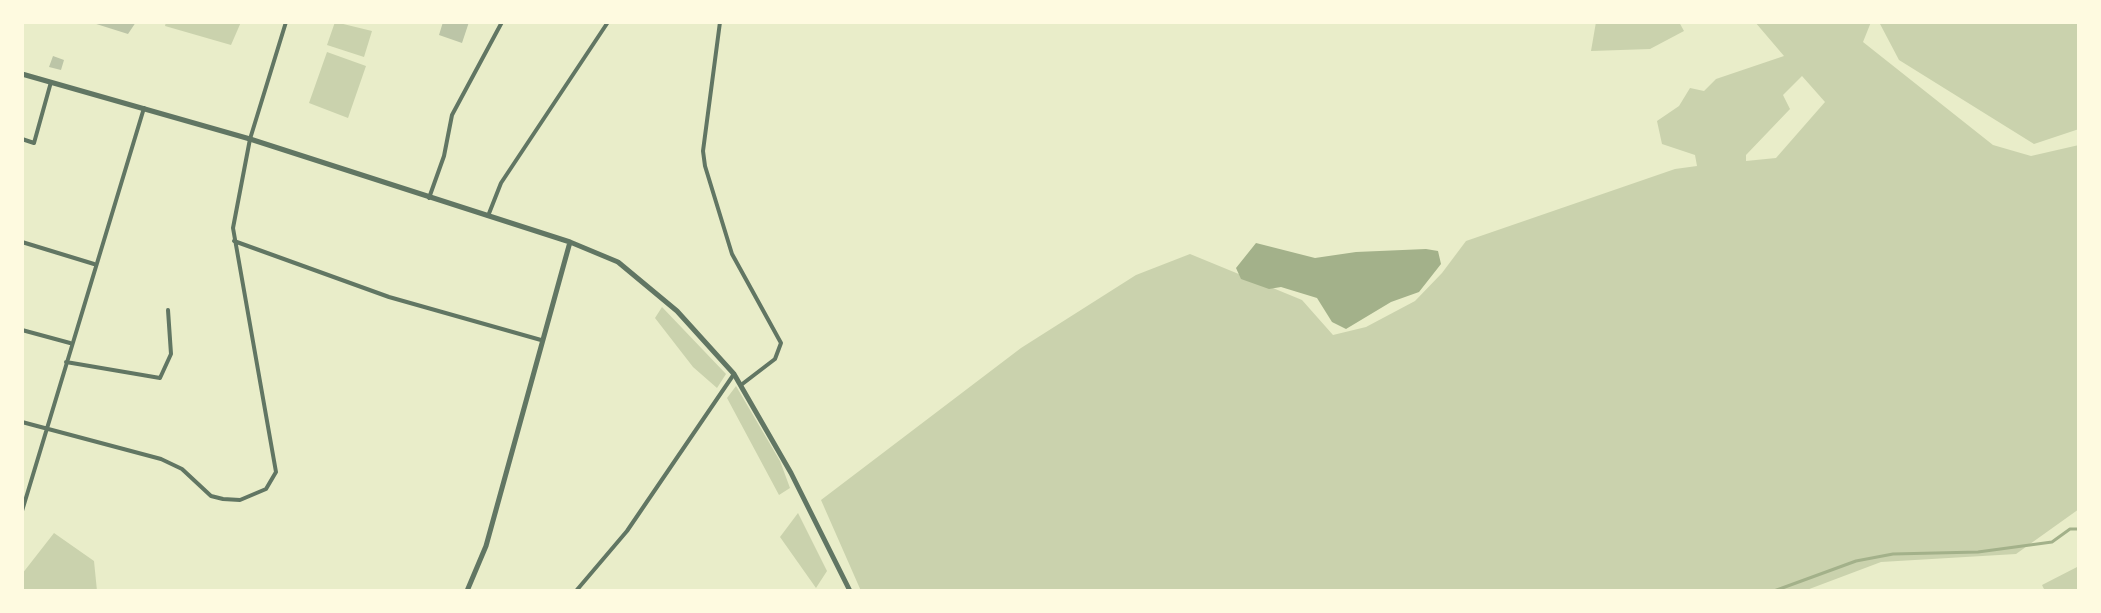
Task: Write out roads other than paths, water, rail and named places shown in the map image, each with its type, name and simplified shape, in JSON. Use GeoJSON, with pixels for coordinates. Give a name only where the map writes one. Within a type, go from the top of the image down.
{"type":"FeatureCollection","features":[{"type":"Feature","properties":{"kind":"street"},"geometry":{"type":"LineString","coordinates":[[22,422],[161,459],[182,469],[211,496],[223,499],[252,497],[266,489],[276,472],[234,241],[236,200],[250,139],[286,22]]}},
{"type":"Feature","properties":{"kind":"street"},"geometry":{"type":"LineString","coordinates":[[429,198],[452,115],[502,22]]}},
{"type":"Feature","properties":{"kind":"street"},"geometry":{"type":"LineString","coordinates":[[488,216],[501,183],[608,22]]}},
{"type":"Feature","properties":{"kind":"street"},"geometry":{"type":"LineString","coordinates":[[720,22],[703,151],[705,166],[732,254],[781,343],[775,359],[741,385]]}},
{"type":"Feature","properties":{"kind":"street"},"geometry":{"type":"LineString","coordinates":[[22,74],[250,139],[570,242],[618,262],[647,283],[734,374],[791,473],[850,591]]}},
{"type":"Feature","properties":{"kind":"street"},"geometry":{"type":"LineString","coordinates":[[22,139],[34,143],[51,82]]}},
{"type":"Feature","properties":{"kind":"street"},"geometry":{"type":"LineString","coordinates":[[22,511],[70,343],[144,108]]}},
{"type":"Feature","properties":{"kind":"street"},"geometry":{"type":"LineString","coordinates":[[234,241],[389,297],[541,340]]}},
{"type":"Feature","properties":{"kind":"street"},"geometry":{"type":"LineString","coordinates":[[22,242],[94,264]]}},
{"type":"Feature","properties":{"kind":"street"},"geometry":{"type":"LineString","coordinates":[[467,591],[486,546],[570,242]]}},
{"type":"Feature","properties":{"kind":"street"},"geometry":{"type":"LineString","coordinates":[[66,362],[160,378],[171,354],[168,310]]}},
{"type":"Feature","properties":{"kind":"street"},"geometry":{"type":"LineString","coordinates":[[22,330],[70,343]]}},
{"type":"Feature","properties":{"kind":"street"},"geometry":{"type":"LineString","coordinates":[[576,591],[627,531],[734,374]]}},
{"type":"Feature","properties":{"kind":"waterway"},"geometry":{"type":"LineString","coordinates":[[1774,591],[1856,561],[1893,554],[1978,552],[2052,542],[2070,529],[2079,529]]}}]}
